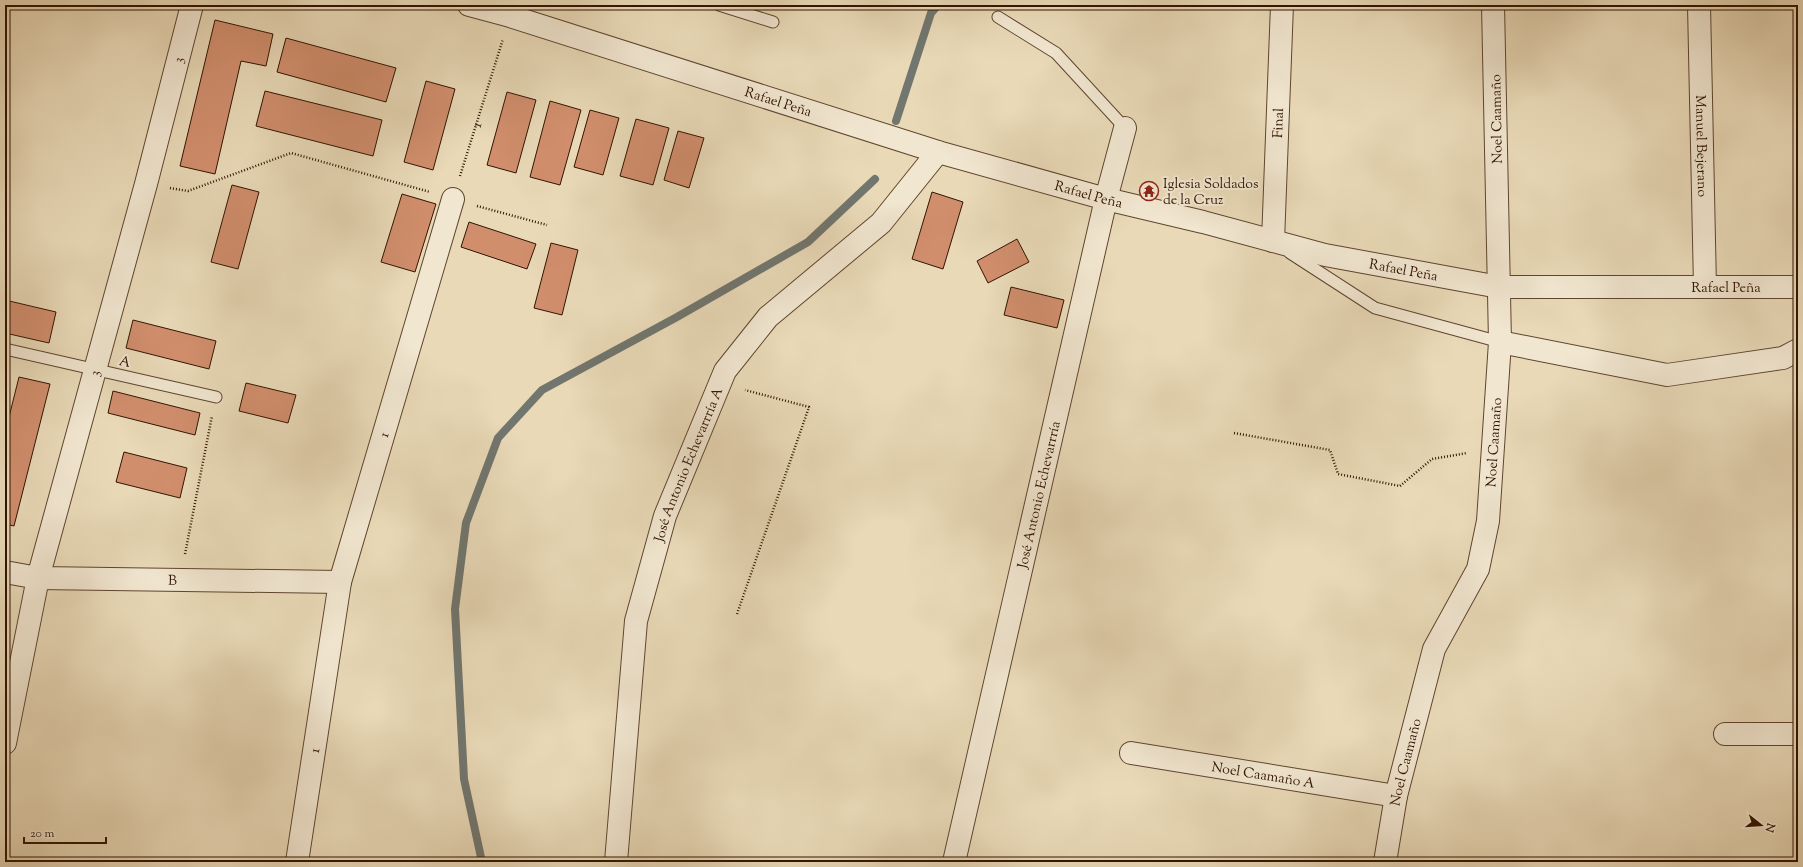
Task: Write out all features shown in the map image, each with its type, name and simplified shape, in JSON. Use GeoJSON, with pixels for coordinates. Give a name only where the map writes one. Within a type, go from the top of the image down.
{"type":"FeatureCollection","features":[{"type":"Feature","properties":{"kind":"street","name":"3"},"geometry":{"type":"LineString","coordinates":[[5,743],[38,578],[146,184],[192,5]]}},
{"type":"Feature","properties":{"kind":"street","name":"Rafael Peña"},"geometry":{"type":"LineString","coordinates":[[469,5],[510,16],[938,152],[1106,199],[1203,222],[1325,255],[1499,287],[1798,287]]}},
{"type":"Feature","properties":{"kind":"street","name":"Final"},"geometry":{"type":"LineString","coordinates":[[1273,241],[1282,5]]}},
{"type":"Feature","properties":{"kind":"street","name":"Noel Caamaño"},"geometry":{"type":"LineString","coordinates":[[1386,862],[1396,796],[1434,650],[1478,568],[1488,522],[1500,342],[1494,5]]}},
{"type":"Feature","properties":{"kind":"street","name":"Manuel Bejerano"},"geometry":{"type":"LineString","coordinates":[[1699,5],[1705,287]]}},
{"type":"Feature","properties":{"kind":"street","name":"José Antonio Echevarrría"},"geometry":{"type":"LineString","coordinates":[[954,862],[1106,199],[1125,128]]}},
{"type":"Feature","properties":{"kind":"street","name":"José Antonio Echevarrría A"},"geometry":{"type":"LineString","coordinates":[[616,862],[636,621],[665,516],[725,371],[768,317],[881,223],[938,152]]}},
{"type":"Feature","properties":{"kind":"street","name":"1"},"geometry":{"type":"LineString","coordinates":[[297,862],[340,582],[453,199]]}},
{"type":"Feature","properties":{"kind":"street"},"geometry":{"type":"LineString","coordinates":[[1500,342],[1667,374],[1783,358],[1798,350]]}},
{"type":"Feature","properties":{"kind":"street","name":"B"},"geometry":{"type":"LineString","coordinates":[[5,572],[38,578],[340,582]]}},
{"type":"Feature","properties":{"kind":"street"},"geometry":{"type":"LineString","coordinates":[[1725,734],[1798,734]]}},
{"type":"Feature","properties":{"kind":"street","name":"Noel Caamaño A"},"geometry":{"type":"LineString","coordinates":[[1132,752],[1396,796]]}},
{"type":"Feature","properties":{"kind":"lane"},"geometry":{"type":"LineString","coordinates":[[718,5],[773,22]]}},
{"type":"Feature","properties":{"kind":"lane"},"geometry":{"type":"LineString","coordinates":[[998,17],[1056,53],[1125,128]]}},
{"type":"Feature","properties":{"kind":"lane"},"geometry":{"type":"LineString","coordinates":[[1273,241],[1375,308],[1500,342]]}},
{"type":"Feature","properties":{"kind":"lane","name":"A"},"geometry":{"type":"LineString","coordinates":[[5,349],[216,397]]}},
{"type":"Feature","properties":{"kind":"path","name":"1"},"geometry":{"type":"LineString","coordinates":[[453,199],[510,16]]}},
{"type":"Feature","properties":{"kind":"path"},"geometry":{"type":"LineString","coordinates":[[146,184],[188,191],[291,153],[547,225]]}},
{"type":"Feature","properties":{"kind":"path"},"geometry":{"type":"LineString","coordinates":[[720,384],[809,407],[737,614]]}},
{"type":"Feature","properties":{"kind":"path"},"geometry":{"type":"LineString","coordinates":[[180,580],[216,397]]}},
{"type":"Feature","properties":{"kind":"path"},"geometry":{"type":"LineString","coordinates":[[1234,433],[1330,450],[1338,474],[1400,486],[1432,459],[1493,449]]}},
{"type":"Feature","properties":{"kind":"building"},"geometry":{"type":"Polygon","coordinates":[[[215,20],[273,34],[266,66],[241,61],[215,174],[180,166],[215,20]]]}},
{"type":"Feature","properties":{"kind":"building"},"geometry":{"type":"Polygon","coordinates":[[[286,38],[396,68],[386,102],[277,72],[286,38]]]}},
{"type":"Feature","properties":{"kind":"building"},"geometry":{"type":"Polygon","coordinates":[[[426,81],[455,89],[433,170],[404,162],[426,81]]]}},
{"type":"Feature","properties":{"kind":"building"},"geometry":{"type":"Polygon","coordinates":[[[265,91],[382,120],[373,156],[256,126],[265,91]]]}},
{"type":"Feature","properties":{"kind":"building"},"geometry":{"type":"Polygon","coordinates":[[[507,92],[536,100],[516,173],[487,165],[507,92]]]}},
{"type":"Feature","properties":{"kind":"building"},"geometry":{"type":"Polygon","coordinates":[[[550,101],[581,110],[560,185],[530,177],[550,101]]]}},
{"type":"Feature","properties":{"kind":"building"},"geometry":{"type":"Polygon","coordinates":[[[590,110],[619,118],[603,175],[574,167],[590,110]]]}},
{"type":"Feature","properties":{"kind":"building"},"geometry":{"type":"Polygon","coordinates":[[[636,119],[669,128],[653,185],[620,176],[636,119]]]}},
{"type":"Feature","properties":{"kind":"building"},"geometry":{"type":"Polygon","coordinates":[[[678,131],[704,138],[689,188],[664,180],[678,131]]]}},
{"type":"Feature","properties":{"kind":"building"},"geometry":{"type":"Polygon","coordinates":[[[232,185],[259,192],[238,269],[211,262],[232,185]]]}},
{"type":"Feature","properties":{"kind":"building"},"geometry":{"type":"Polygon","coordinates":[[[932,192],[963,202],[943,269],[912,259],[932,192]]]}},
{"type":"Feature","properties":{"kind":"building"},"geometry":{"type":"Polygon","coordinates":[[[402,194],[436,204],[415,272],[381,262],[402,194]]]}},
{"type":"Feature","properties":{"kind":"building"},"geometry":{"type":"Polygon","coordinates":[[[469,222],[536,244],[527,269],[461,247],[469,222]]]}},
{"type":"Feature","properties":{"kind":"building"},"geometry":{"type":"Polygon","coordinates":[[[1017,239],[1029,262],[988,283],[977,261],[1017,239]]]}},
{"type":"Feature","properties":{"kind":"building"},"geometry":{"type":"Polygon","coordinates":[[[551,243],[578,250],[562,315],[534,308],[551,243]]]}},
{"type":"Feature","properties":{"kind":"building"},"geometry":{"type":"Polygon","coordinates":[[[1011,287],[1064,300],[1057,328],[1004,315],[1011,287]]]}},
{"type":"Feature","properties":{"kind":"building"},"geometry":{"type":"Polygon","coordinates":[[[5,300],[56,312],[49,343],[5,333],[5,300]]]}},
{"type":"Feature","properties":{"kind":"building"},"geometry":{"type":"Polygon","coordinates":[[[133,320],[216,341],[209,369],[126,348],[133,320]]]}},
{"type":"Feature","properties":{"kind":"building"},"geometry":{"type":"Polygon","coordinates":[[[19,377],[50,384],[14,526],[5,524],[5,433],[19,377]]]}},
{"type":"Feature","properties":{"kind":"building"},"geometry":{"type":"Polygon","coordinates":[[[246,383],[296,395],[288,423],[239,411],[246,383]]]}},
{"type":"Feature","properties":{"kind":"building"},"geometry":{"type":"Polygon","coordinates":[[[113,391],[200,413],[195,435],[108,413],[113,391]]]}},
{"type":"Feature","properties":{"kind":"building"},"geometry":{"type":"Polygon","coordinates":[[[124,452],[187,468],[180,498],[116,482],[124,452]]]}},
{"type":"Feature","properties":{"kind":"waterway"},"geometry":{"type":"LineString","coordinates":[[896,121],[931,13],[938,5]]}},
{"type":"Feature","properties":{"kind":"waterway"},"geometry":{"type":"LineString","coordinates":[[482,862],[464,779],[455,609],[466,523],[498,438],[542,390],[677,317],[808,242],[875,179]]}},
{"type":"Feature","properties":{"kind":"place","name":"Iglesia Soldados de la Cruz"},"geometry":{"type":"Point","coordinates":[1149,191]}}]}
